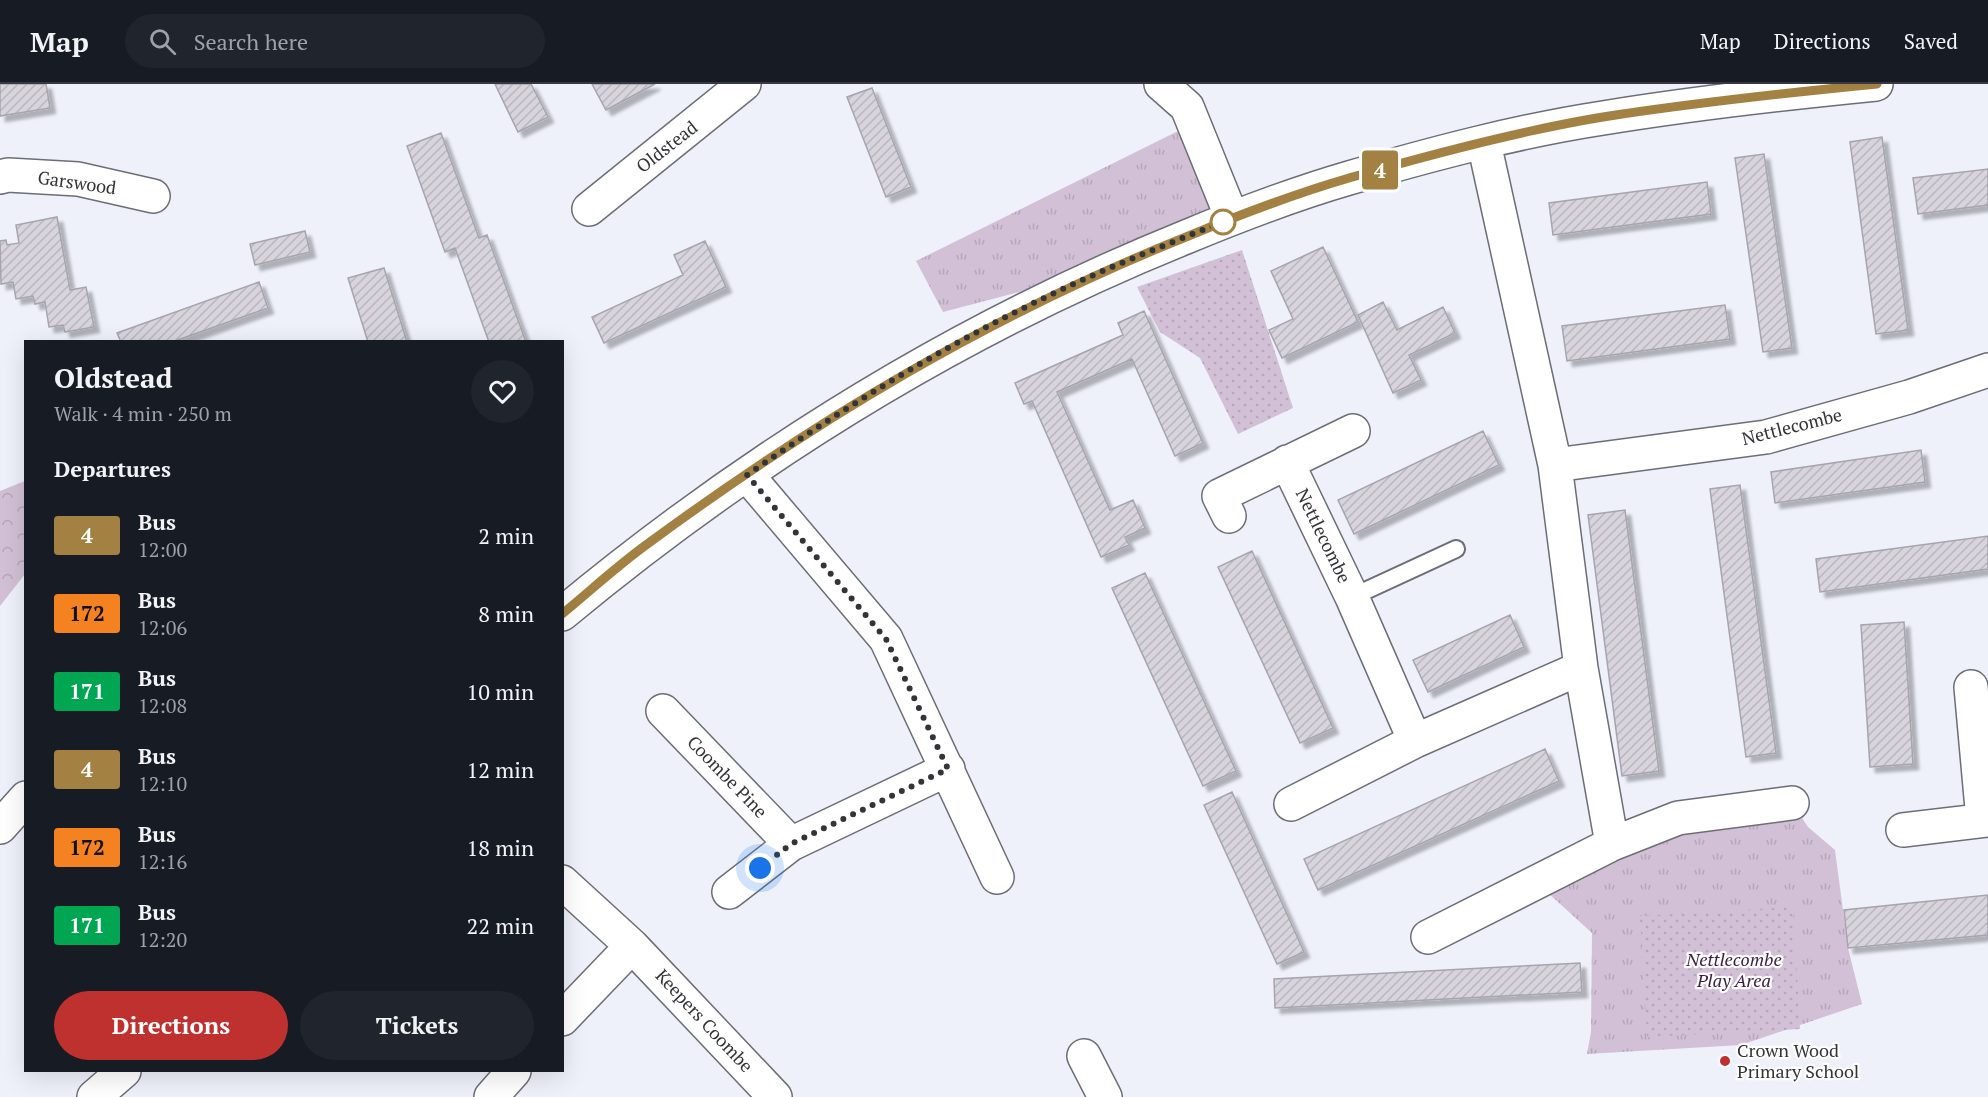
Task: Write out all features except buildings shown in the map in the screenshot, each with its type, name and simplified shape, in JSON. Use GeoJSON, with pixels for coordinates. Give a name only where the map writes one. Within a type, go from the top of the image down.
{"type":"FeatureCollection","features":[{"type":"Feature","properties":{"kind":"street","name":"Oldstead"},"geometry":{"type":"LineString","coordinates":[[589,209],[744,84]]}},
{"type":"Feature","properties":{"kind":"street"},"geometry":{"type":"LineString","coordinates":[[1161,84],[1187,107],[1232,218]]}},
{"type":"Feature","properties":{"kind":"street"},"geometry":{"type":"LineString","coordinates":[[564,613],[644,546],[830,417],[910,370],[1041,299],[1232,218],[1347,178],[1484,143],[1601,118],[1797,88],[1876,84]]}},
{"type":"Feature","properties":{"kind":"street"},"geometry":{"type":"LineString","coordinates":[[1484,143],[1555,465],[1581,668],[1612,844]]}},
{"type":"Feature","properties":{"kind":"street","name":"Garswood"},"geometry":{"type":"LineString","coordinates":[[0,177],[8,175],[78,179],[153,196]]}},
{"type":"Feature","properties":{"kind":"street","name":"Nettlecombe"},"geometry":{"type":"LineString","coordinates":[[1555,465],[1766,437],[1909,397],[1988,370]]}},
{"type":"Feature","properties":{"kind":"street"},"geometry":{"type":"LineString","coordinates":[[1229,516],[1219,496],[1353,431]]}},
{"type":"Feature","properties":{"kind":"street","name":"Nettlecombe"},"geometry":{"type":"LineString","coordinates":[[1287,462],[1352,597],[1415,741]]}},
{"type":"Feature","properties":{"kind":"street"},"geometry":{"type":"LineString","coordinates":[[747,475],[886,639],[997,877]]}},
{"type":"Feature","properties":{"kind":"street"},"geometry":{"type":"LineString","coordinates":[[1291,804],[1415,741],[1581,668]]}},
{"type":"Feature","properties":{"kind":"street"},"geometry":{"type":"LineString","coordinates":[[1903,830],[1986,820],[1971,687]]}},
{"type":"Feature","properties":{"kind":"street","name":"Coombe Pine"},"geometry":{"type":"LineString","coordinates":[[663,711],[791,844]]}},
{"type":"Feature","properties":{"kind":"street"},"geometry":{"type":"LineString","coordinates":[[729,892],[791,844],[948,769]]}},
{"type":"Feature","properties":{"kind":"street"},"geometry":{"type":"LineString","coordinates":[[0,827],[24,800]]}},
{"type":"Feature","properties":{"kind":"street"},"geometry":{"type":"LineString","coordinates":[[1428,937],[1612,844],[1678,818],[1792,802]]}},
{"type":"Feature","properties":{"kind":"street","name":"Keepers Coombe"},"geometry":{"type":"LineString","coordinates":[[564,884],[632,945],[775,1097]]}},
{"type":"Feature","properties":{"kind":"street"},"geometry":{"type":"LineString","coordinates":[[564,1017],[632,945]]}},
{"type":"Feature","properties":{"kind":"street"},"geometry":{"type":"LineString","coordinates":[[1084,1056],[1106,1097]]}},
{"type":"Feature","properties":{"kind":"street"},"geometry":{"type":"LineString","coordinates":[[94,1097],[123,1072]]}},
{"type":"Feature","properties":{"kind":"street"},"geometry":{"type":"LineString","coordinates":[[491,1097],[513,1072]]}},
{"type":"Feature","properties":{"kind":"lane"},"geometry":{"type":"LineString","coordinates":[[1352,597],[1456,549]]}},
{"type":"Feature","properties":{"kind":"green space"},"geometry":{"type":"Polygon","coordinates":[[[1178,131],[1229,237],[943,312],[916,261],[1178,131]]]}},
{"type":"Feature","properties":{"kind":"green space"},"geometry":{"type":"Polygon","coordinates":[[[1242,250],[1293,408],[1238,434],[1200,358],[1160,332],[1137,287],[1242,250]]]}},
{"type":"Feature","properties":{"kind":"green space"},"geometry":{"type":"Polygon","coordinates":[[[24,481],[24,575],[0,606],[0,491],[24,481]]]}},
{"type":"Feature","properties":{"kind":"green space"},"geometry":{"type":"Polygon","coordinates":[[[1792,803],[1808,827],[1835,850],[1848,948],[1862,1004],[1741,1045],[1587,1054],[1591,1032],[1592,933],[1536,882],[1612,844],[1792,803]]]}},
{"type":"Feature","properties":{"kind":"green space","name":"Nettlecombe Play Area"},"geometry":{"type":"Polygon","coordinates":[[[1793,907],[1800,1029],[1647,1037],[1640,916],[1793,907]]]}},
{"type":"Feature","properties":{"kind":"bus line","name":"4"},"geometry":{"type":"LineString","coordinates":[[564,612],[644,546],[830,417],[910,370],[1041,299],[1232,218],[1347,178],[1484,143],[1601,118],[1877,84]]}},
{"type":"Feature","properties":{"kind":"place","name":"Crown Wood Primary School"},"geometry":{"type":"Point","coordinates":[1725,1061]}},
{"type":"Feature","properties":{"kind":"route"},"geometry":{"type":"LineString","coordinates":[[760,868],[791,844],[948,769],[886,639],[747,475],[830,417],[910,370],[1041,299],[1232,218],[1223,222]]}}]}
